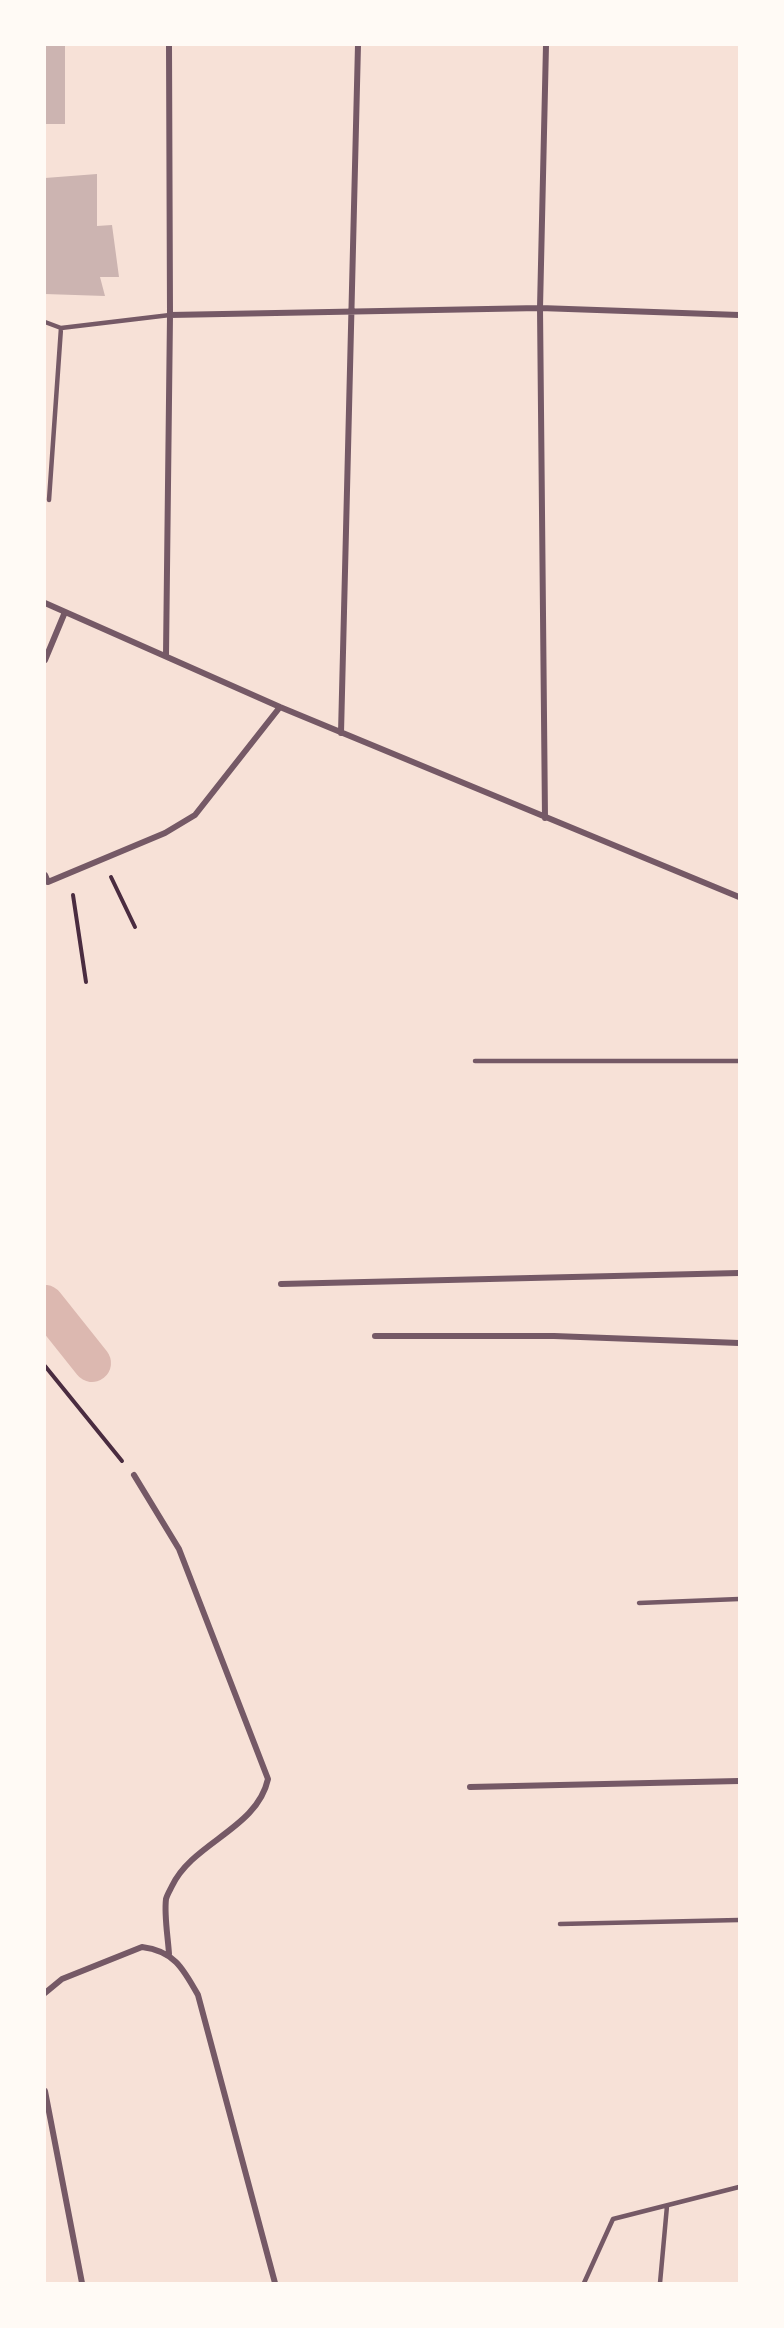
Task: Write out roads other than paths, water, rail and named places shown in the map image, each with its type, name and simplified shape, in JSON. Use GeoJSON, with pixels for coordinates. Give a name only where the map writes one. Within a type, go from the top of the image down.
{"type":"FeatureCollection","features":[{"type":"Feature","properties":{"kind":"street"},"geometry":{"type":"LineString","coordinates":[[166,655],[170,315],[169,45]]}},
{"type":"Feature","properties":{"kind":"street"},"geometry":{"type":"LineString","coordinates":[[341,733],[358,45]]}},
{"type":"Feature","properties":{"kind":"street"},"geometry":{"type":"LineString","coordinates":[[545,818],[540,308],[546,45]]}},
{"type":"Feature","properties":{"kind":"street"},"geometry":{"type":"LineString","coordinates":[[170,315],[540,308],[739,315]]}},
{"type":"Feature","properties":{"kind":"street"},"geometry":{"type":"LineString","coordinates":[[45,603],[279,707],[739,897]]}},
{"type":"Feature","properties":{"kind":"street"},"geometry":{"type":"LineString","coordinates":[[45,660],[65,612]]}},
{"type":"Feature","properties":{"kind":"street"},"geometry":{"type":"LineString","coordinates":[[46,880],[69,874],[103,860],[165,832],[195,815],[279,707]]}},
{"type":"Feature","properties":{"kind":"street"},"geometry":{"type":"LineString","coordinates":[[281,1284],[739,1273]]}},
{"type":"Feature","properties":{"kind":"street"},"geometry":{"type":"LineString","coordinates":[[375,1336],[554,1336],[739,1343]]}},
{"type":"Feature","properties":{"kind":"street"},"geometry":{"type":"LineString","coordinates":[[134,1474],[179,1549],[268,1779],[265,1794],[246,1816],[189,1861],[175,1880],[166,1898],[169,1954]]}},
{"type":"Feature","properties":{"kind":"street"},"geometry":{"type":"LineString","coordinates":[[470,1787],[739,1781]]}},
{"type":"Feature","properties":{"kind":"street"},"geometry":{"type":"LineString","coordinates":[[45,1993],[62,1979],[142,1947],[169,1954],[186,1973],[198,1995],[275,2283]]}},
{"type":"Feature","properties":{"kind":"street"},"geometry":{"type":"LineString","coordinates":[[45,2091],[82,2283]]}},
{"type":"Feature","properties":{"kind":"lane"},"geometry":{"type":"LineString","coordinates":[[45,322],[61,328],[170,315]]}},
{"type":"Feature","properties":{"kind":"lane"},"geometry":{"type":"LineString","coordinates":[[49,500],[61,328]]}},
{"type":"Feature","properties":{"kind":"lane"},"geometry":{"type":"LineString","coordinates":[[475,1061],[739,1061]]}},
{"type":"Feature","properties":{"kind":"lane"},"geometry":{"type":"LineString","coordinates":[[639,1603],[739,1599]]}},
{"type":"Feature","properties":{"kind":"lane"},"geometry":{"type":"LineString","coordinates":[[560,1924],[739,1920]]}},
{"type":"Feature","properties":{"kind":"lane"},"geometry":{"type":"LineString","coordinates":[[584,2283],[613,2219],[739,2187]]}},
{"type":"Feature","properties":{"kind":"lane"},"geometry":{"type":"LineString","coordinates":[[660,2283],[667,2206]]}},
{"type":"Feature","properties":{"kind":"waterway"},"geometry":{"type":"LineString","coordinates":[[45,1304],[92,1363]]}}]}
